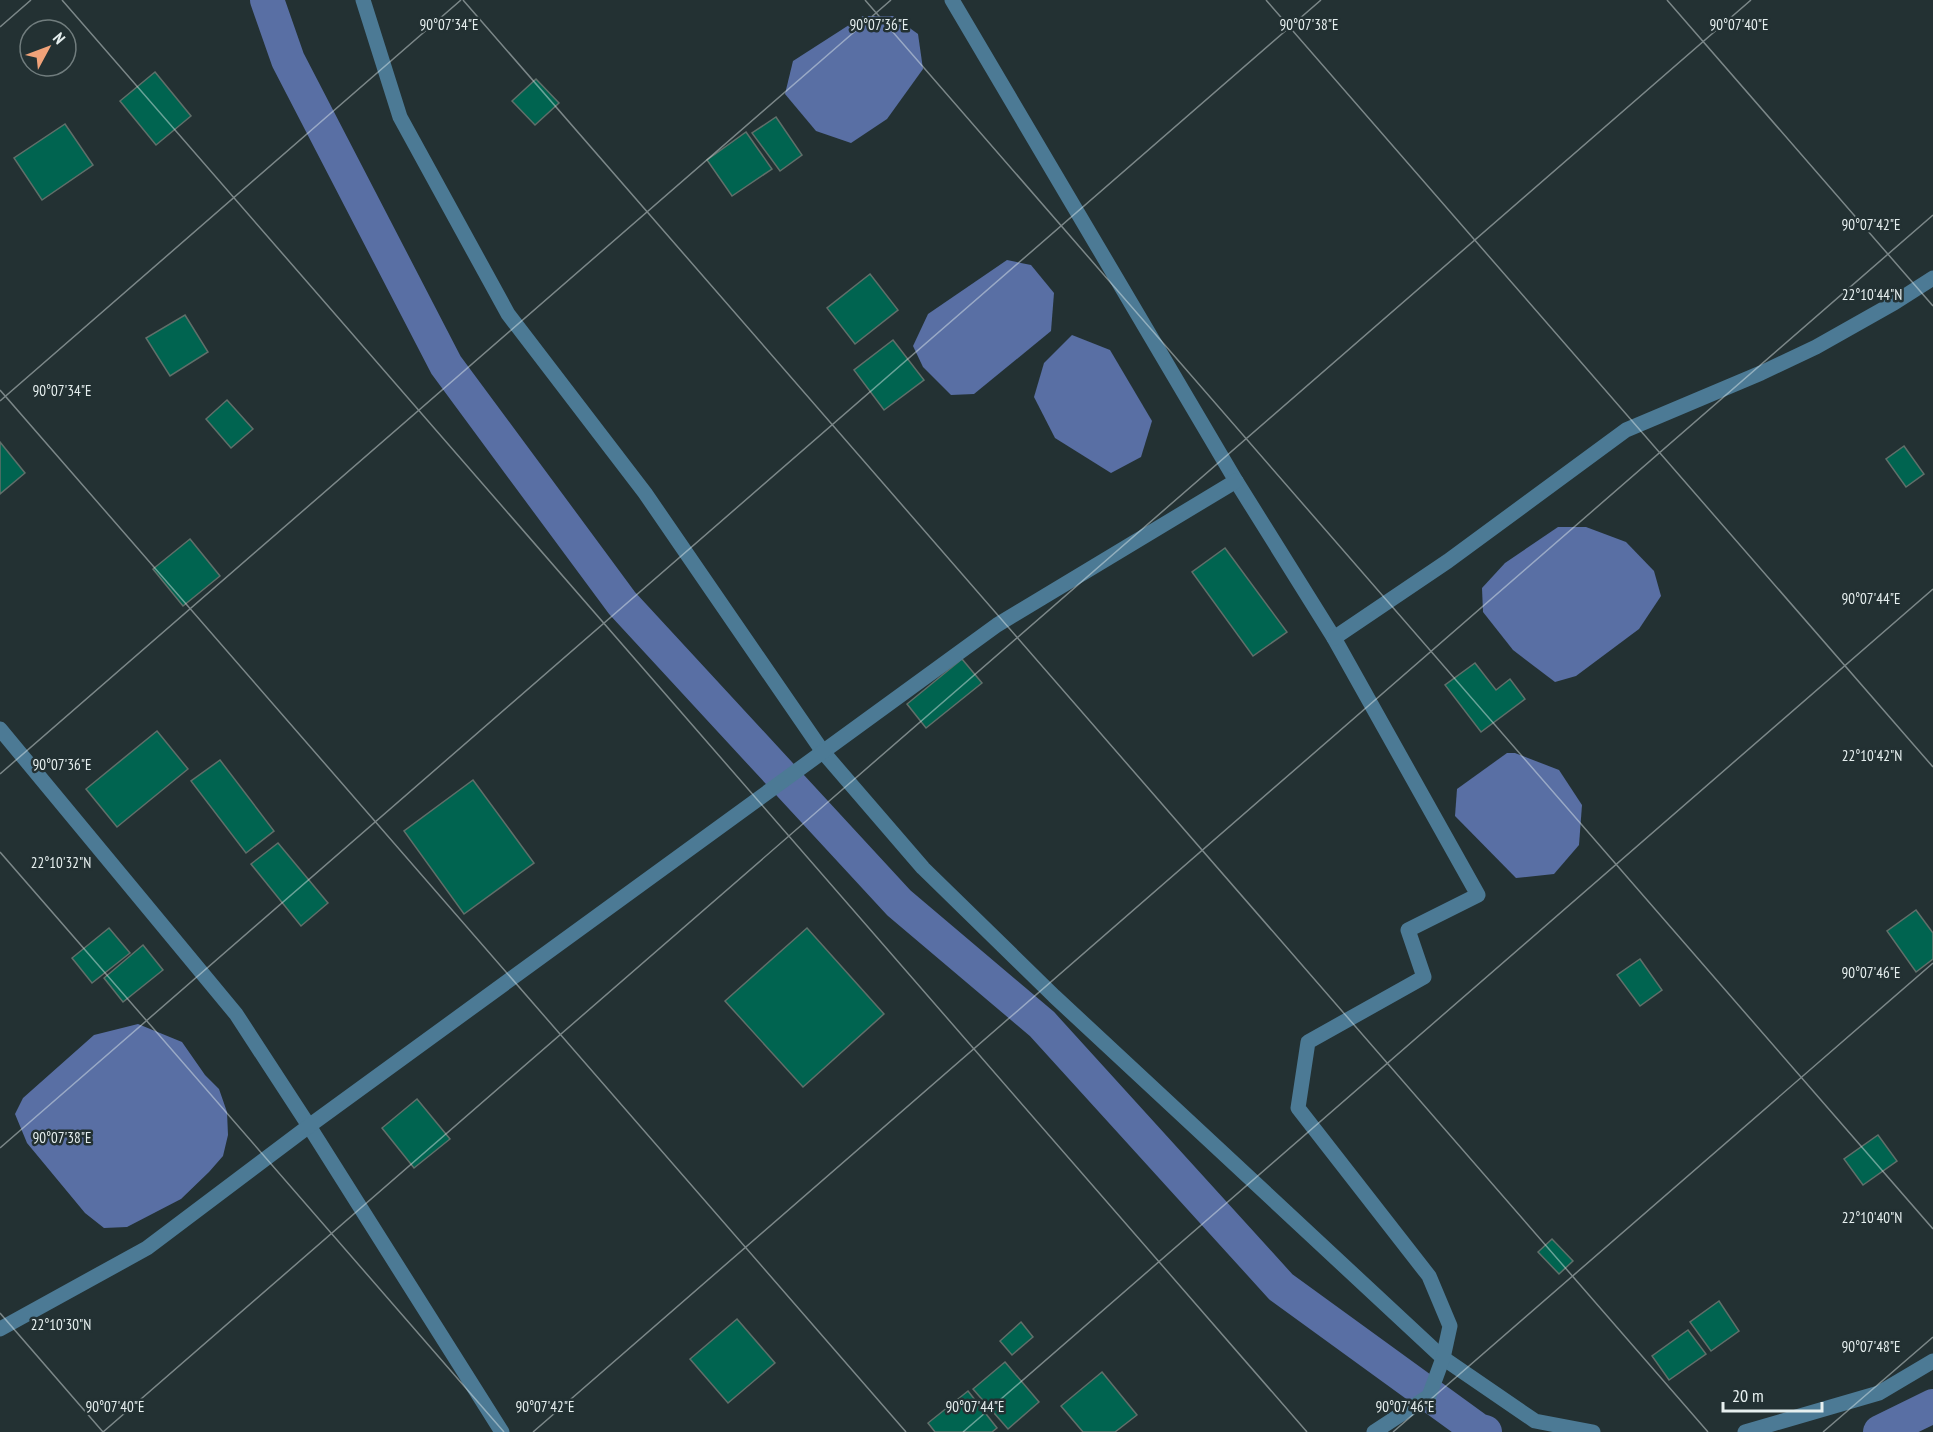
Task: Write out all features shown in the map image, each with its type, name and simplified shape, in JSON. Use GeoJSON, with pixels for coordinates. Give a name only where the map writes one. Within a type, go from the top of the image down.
{"type":"FeatureCollection","features":[{"type":"Feature","properties":{"kind":"street"},"geometry":{"type":"LineString","coordinates":[[363,0],[400,117],[508,314],[645,493],[823,752],[923,868],[1054,996],[1443,1358],[1535,1422],[1593,1432]]}},
{"type":"Feature","properties":{"kind":"street"},"geometry":{"type":"LineString","coordinates":[[952,0],[1236,481],[1334,638],[1478,895],[1408,930],[1424,977],[1308,1042],[1298,1108],[1429,1276],[1450,1326],[1443,1358],[1429,1396],[1374,1432]]}},
{"type":"Feature","properties":{"kind":"street"},"geometry":{"type":"LineString","coordinates":[[1334,638],[1448,561],[1626,430],[1761,373],[1816,347],[1933,278]]}},
{"type":"Feature","properties":{"kind":"street"},"geometry":{"type":"LineString","coordinates":[[0,1329],[147,1248],[309,1126],[997,625],[1236,481]]}},
{"type":"Feature","properties":{"kind":"street"},"geometry":{"type":"LineString","coordinates":[[0,729],[236,1014],[502,1432]]}},
{"type":"Feature","properties":{"kind":"street"},"geometry":{"type":"LineString","coordinates":[[1745,1432],[1880,1393],[1933,1361]]}},
{"type":"Feature","properties":{"kind":"water"},"geometry":{"type":"Polygon","coordinates":[[[863,16],[893,16],[918,34],[923,69],[887,119],[851,143],[816,131],[785,94],[793,61],[863,16]]]}},
{"type":"Feature","properties":{"kind":"water"},"geometry":{"type":"Polygon","coordinates":[[[1007,260],[1031,265],[1054,293],[1051,331],[974,394],[951,395],[923,367],[913,346],[928,314],[1007,260]]]}},
{"type":"Feature","properties":{"kind":"water"},"geometry":{"type":"Polygon","coordinates":[[[1072,335],[1110,350],[1152,421],[1141,457],[1111,473],[1055,438],[1034,397],[1044,363],[1072,335]]]}},
{"type":"Feature","properties":{"kind":"water"},"geometry":{"type":"Polygon","coordinates":[[[1558,527],[1586,527],[1626,542],[1654,571],[1661,596],[1639,629],[1576,676],[1555,682],[1513,650],[1483,612],[1482,588],[1505,563],[1558,527]]]}},
{"type":"Feature","properties":{"kind":"water"},"geometry":{"type":"Polygon","coordinates":[[[1507,753],[1515,753],[1559,770],[1582,805],[1579,845],[1554,874],[1516,878],[1455,816],[1457,789],[1507,753]]]}},
{"type":"Feature","properties":{"kind":"water"},"geometry":{"type":"Polygon","coordinates":[[[138,1024],[182,1042],[205,1075],[219,1089],[227,1112],[228,1135],[223,1156],[181,1199],[127,1227],[104,1228],[85,1213],[27,1143],[15,1114],[23,1098],[94,1035],[138,1024]]]}},
{"type":"Feature","properties":{"kind":"building"},"geometry":{"type":"Polygon","coordinates":[[[155,72],[191,116],[156,145],[120,101],[155,72]]]}},
{"type":"Feature","properties":{"kind":"building"},"geometry":{"type":"Polygon","coordinates":[[[536,79],[559,103],[535,125],[512,101],[536,79]]]}},
{"type":"Feature","properties":{"kind":"building"},"geometry":{"type":"Polygon","coordinates":[[[776,117],[802,155],[780,171],[752,133],[776,117]]]}},
{"type":"Feature","properties":{"kind":"building"},"geometry":{"type":"Polygon","coordinates":[[[65,124],[93,165],[42,200],[14,158],[65,124]]]}},
{"type":"Feature","properties":{"kind":"building"},"geometry":{"type":"Polygon","coordinates":[[[746,132],[772,169],[732,196],[707,160],[746,132]]]}},
{"type":"Feature","properties":{"kind":"building"},"geometry":{"type":"Polygon","coordinates":[[[870,274],[898,310],[855,344],[827,308],[870,274]]]}},
{"type":"Feature","properties":{"kind":"building"},"geometry":{"type":"Polygon","coordinates":[[[185,315],[208,352],[170,376],[146,338],[185,315]]]}},
{"type":"Feature","properties":{"kind":"building"},"geometry":{"type":"Polygon","coordinates":[[[893,340],[924,380],[884,410],[854,370],[893,340]]]}},
{"type":"Feature","properties":{"kind":"building"},"geometry":{"type":"Polygon","coordinates":[[[227,400],[253,429],[231,448],[206,419],[227,400]]]}},
{"type":"Feature","properties":{"kind":"building"},"geometry":{"type":"Polygon","coordinates":[[[0,442],[25,473],[0,494],[0,442]]]}},
{"type":"Feature","properties":{"kind":"building"},"geometry":{"type":"Polygon","coordinates":[[[1904,446],[1924,474],[1906,487],[1886,459],[1904,446]]]}},
{"type":"Feature","properties":{"kind":"building"},"geometry":{"type":"Polygon","coordinates":[[[190,539],[220,576],[183,606],[153,569],[190,539]]]}},
{"type":"Feature","properties":{"kind":"building"},"geometry":{"type":"Polygon","coordinates":[[[1225,548],[1287,632],[1253,656],[1192,572],[1225,548]]]}},
{"type":"Feature","properties":{"kind":"building"},"geometry":{"type":"Polygon","coordinates":[[[962,659],[982,683],[926,728],[907,704],[962,659]]]}},
{"type":"Feature","properties":{"kind":"building"},"geometry":{"type":"Polygon","coordinates":[[[1475,663],[1496,690],[1510,679],[1525,699],[1481,732],[1445,685],[1475,663]]]}},
{"type":"Feature","properties":{"kind":"building"},"geometry":{"type":"Polygon","coordinates":[[[157,731],[188,769],[117,827],[86,789],[157,731]]]}},
{"type":"Feature","properties":{"kind":"building"},"geometry":{"type":"Polygon","coordinates":[[[220,760],[274,831],[246,853],[191,781],[220,760]]]}},
{"type":"Feature","properties":{"kind":"building"},"geometry":{"type":"Polygon","coordinates":[[[473,780],[534,863],[464,914],[404,831],[473,780]]]}},
{"type":"Feature","properties":{"kind":"building"},"geometry":{"type":"Polygon","coordinates":[[[278,843],[328,903],[301,926],[251,864],[278,843]]]}},
{"type":"Feature","properties":{"kind":"building"},"geometry":{"type":"Polygon","coordinates":[[[1916,910],[1933,933],[1933,959],[1916,972],[1887,931],[1916,910]]]}},
{"type":"Feature","properties":{"kind":"building"},"geometry":{"type":"Polygon","coordinates":[[[109,928],[130,953],[92,983],[72,958],[109,928]]]}},
{"type":"Feature","properties":{"kind":"building"},"geometry":{"type":"Polygon","coordinates":[[[807,928],[884,1014],[803,1087],[725,1001],[807,928]]]}},
{"type":"Feature","properties":{"kind":"building"},"geometry":{"type":"Polygon","coordinates":[[[143,945],[163,970],[123,1002],[104,978],[143,945]]]}},
{"type":"Feature","properties":{"kind":"building"},"geometry":{"type":"Polygon","coordinates":[[[1640,959],[1662,990],[1640,1006],[1617,975],[1640,959]]]}},
{"type":"Feature","properties":{"kind":"building"},"geometry":{"type":"Polygon","coordinates":[[[417,1099],[450,1139],[414,1168],[382,1128],[417,1099]]]}},
{"type":"Feature","properties":{"kind":"building"},"geometry":{"type":"Polygon","coordinates":[[[1878,1135],[1897,1161],[1863,1185],[1844,1159],[1878,1135]]]}},
{"type":"Feature","properties":{"kind":"building"},"geometry":{"type":"Polygon","coordinates":[[[1552,1239],[1573,1261],[1559,1274],[1538,1252],[1552,1239]]]}},
{"type":"Feature","properties":{"kind":"building"},"geometry":{"type":"Polygon","coordinates":[[[1719,1301],[1739,1331],[1711,1351],[1690,1322],[1719,1301]]]}},
{"type":"Feature","properties":{"kind":"building"},"geometry":{"type":"Polygon","coordinates":[[[737,1319],[775,1363],[728,1403],[690,1359],[737,1319]]]}},
{"type":"Feature","properties":{"kind":"building"},"geometry":{"type":"Polygon","coordinates":[[[1021,1322],[1033,1337],[1012,1355],[1000,1341],[1021,1322]]]}},
{"type":"Feature","properties":{"kind":"building"},"geometry":{"type":"Polygon","coordinates":[[[1688,1330],[1706,1354],[1669,1380],[1652,1356],[1688,1330]]]}},
{"type":"Feature","properties":{"kind":"building"},"geometry":{"type":"Polygon","coordinates":[[[1005,1362],[1039,1402],[1008,1429],[973,1389],[1005,1362]]]}},
{"type":"Feature","properties":{"kind":"building"},"geometry":{"type":"Polygon","coordinates":[[[1102,1372],[1137,1415],[1115,1432],[1083,1432],[1061,1406],[1102,1372]]]}},
{"type":"Feature","properties":{"kind":"building"},"geometry":{"type":"Polygon","coordinates":[[[968,1391],[997,1428],[992,1432],[935,1432],[928,1423],[968,1391]]]}},
{"type":"Feature","properties":{"kind":"waterway"},"geometry":{"type":"LineString","coordinates":[[267,0],[288,60],[446,365],[622,603],[899,903],[1042,1024],[1281,1287],[1478,1430],[1485,1432]]}},
{"type":"Feature","properties":{"kind":"waterway"},"geometry":{"type":"LineString","coordinates":[[1880,1432],[1933,1406]]}}]}
